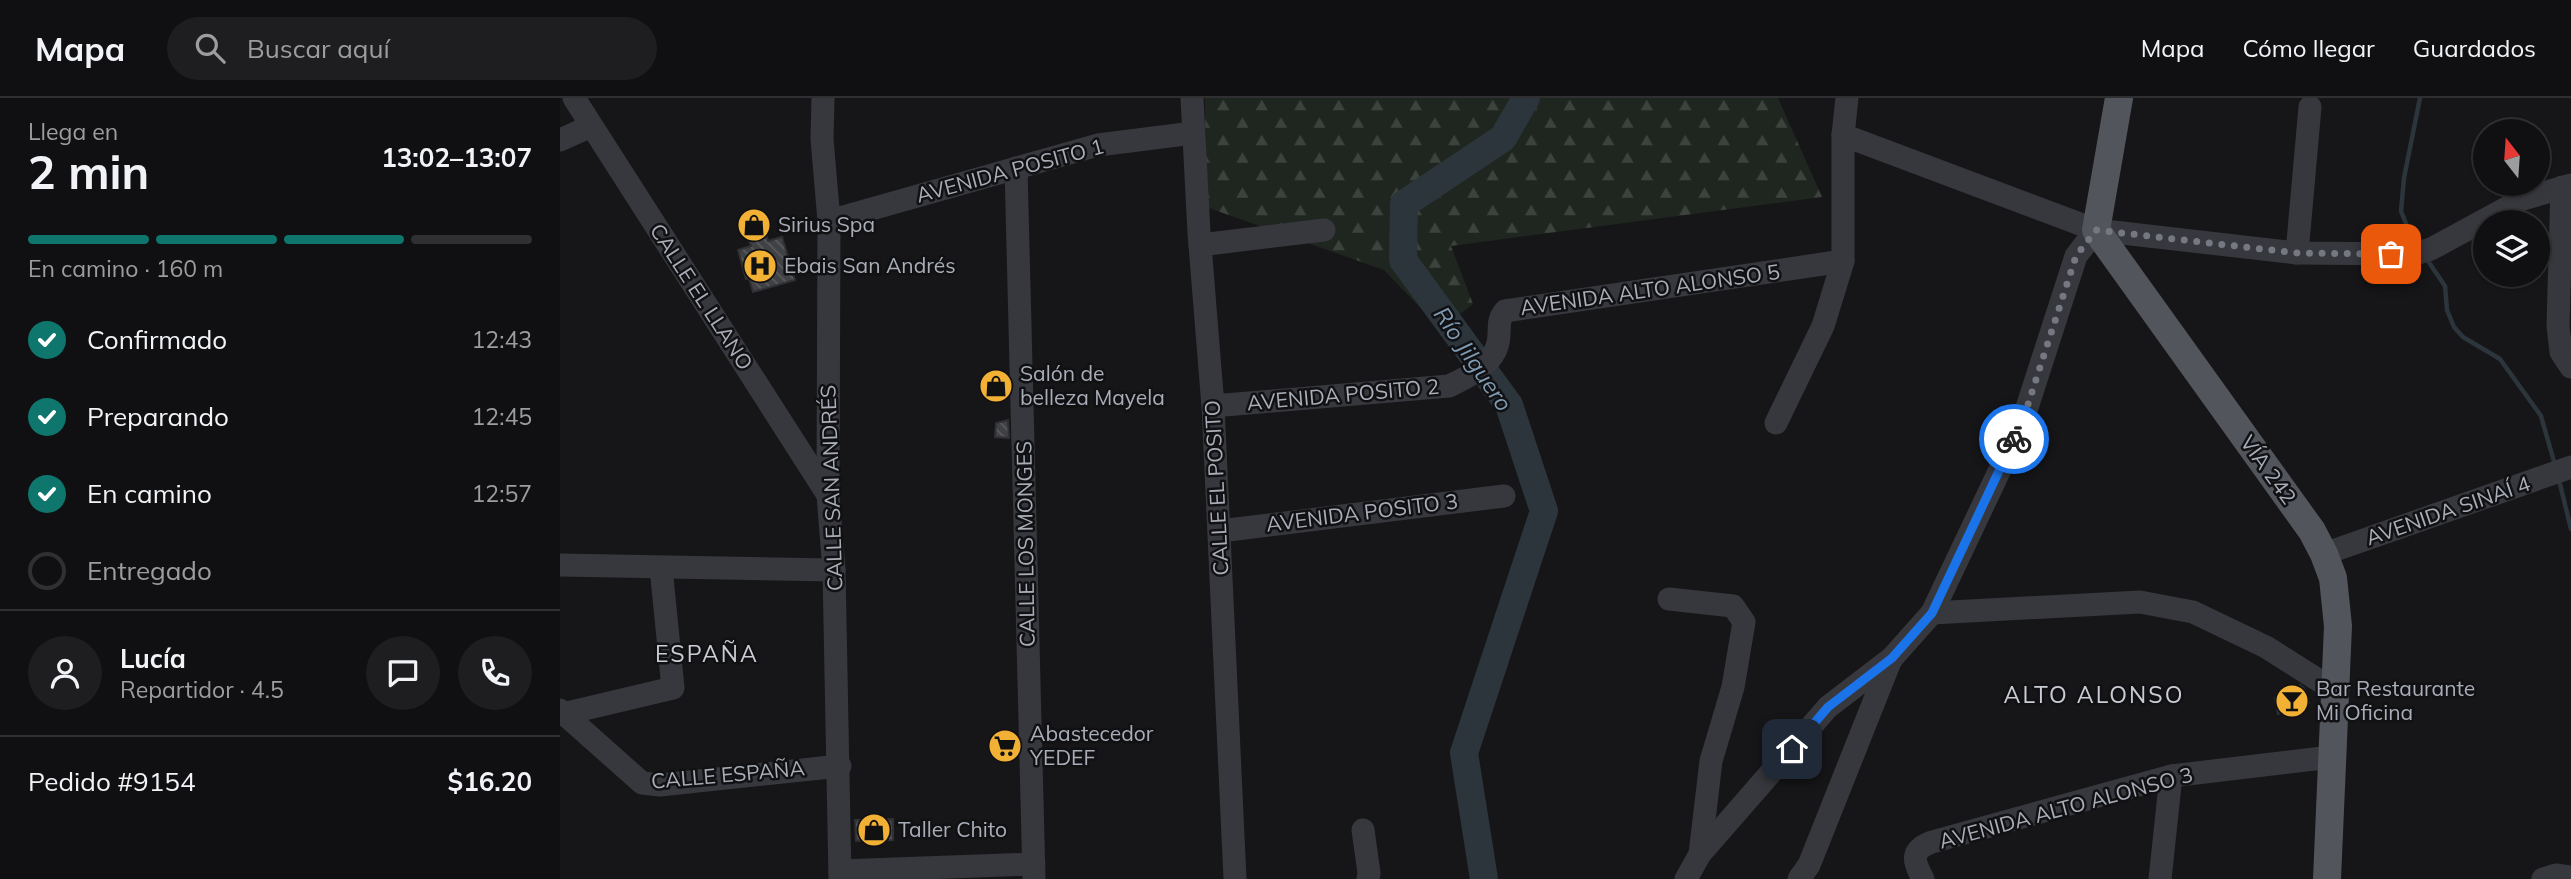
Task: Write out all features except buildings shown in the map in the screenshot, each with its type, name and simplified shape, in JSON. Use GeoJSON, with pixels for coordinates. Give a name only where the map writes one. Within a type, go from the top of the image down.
{"type":"FeatureCollection","features":[{"type":"Feature","properties":{"kind":"main road"},"geometry":{"type":"LineString","coordinates":[[2096,230],[2119,98]]}},
{"type":"Feature","properties":{"kind":"main road","name":"VÍA 242"},"geometry":{"type":"LineString","coordinates":[[2096,230],[2312,531],[2333,578],[2338,626],[2337,692],[2331,757],[2327,879]]}},
{"type":"Feature","properties":{"kind":"street","name":"CALLE EL LLANO"},"geometry":{"type":"LineString","coordinates":[[574,98],[828,495]]}},
{"type":"Feature","properties":{"kind":"street","name":"CALLE SAN ANDRÉS"},"geometry":{"type":"LineString","coordinates":[[823,98],[822,139],[829,221],[828,495],[834,570],[840,766],[840,875]]}},
{"type":"Feature","properties":{"kind":"street","name":"CALLE EL POSITO"},"geometry":{"type":"LineString","coordinates":[[1192,98],[1220,531],[1235,879]]}},
{"type":"Feature","properties":{"kind":"street"},"geometry":{"type":"LineString","coordinates":[[1776,424],[1823,326],[1843,261],[1843,135],[1847,98]]}},
{"type":"Feature","properties":{"kind":"street"},"geometry":{"type":"LineString","coordinates":[[2297,253],[2310,107]]}},
{"type":"Feature","properties":{"kind":"street"},"geometry":{"type":"LineString","coordinates":[[560,140],[591,127]]}},
{"type":"Feature","properties":{"kind":"street","name":"AVENIDA POSITO 1"},"geometry":{"type":"LineString","coordinates":[[829,221],[1098,145],[1193,133]]}},
{"type":"Feature","properties":{"kind":"street"},"geometry":{"type":"LineString","coordinates":[[1843,135],[2096,230],[2297,253],[2415,254],[2431,249],[2523,199],[2566,186],[2558,326],[2561,352],[2571,367]]}},
{"type":"Feature","properties":{"kind":"street","name":"CALLE LOS MONGES"},"geometry":{"type":"LineString","coordinates":[[1016,168],[1034,872]]}},
{"type":"Feature","properties":{"kind":"street"},"geometry":{"type":"LineString","coordinates":[[1200,245],[1324,230]]}},
{"type":"Feature","properties":{"kind":"street"},"geometry":{"type":"LineString","coordinates":[[1686,879],[1700,853],[1828,707],[1892,658],[1932,613],[2022,423],[2076,256],[2096,230]]}},
{"type":"Feature","properties":{"kind":"street","name":"AVENIDA ALTO ALONSO 5"},"geometry":{"type":"LineString","coordinates":[[1492,358],[1498,342],[1500,317],[1505,311],[1843,261]]}},
{"type":"Feature","properties":{"kind":"street","name":"AVENIDA POSITO 2"},"geometry":{"type":"LineString","coordinates":[[1213,406],[1449,386],[1471,375],[1492,358]]}},
{"type":"Feature","properties":{"kind":"street","name":"AVENIDA SINAÍ 4"},"geometry":{"type":"LineString","coordinates":[[2324,554],[2571,467]]}},
{"type":"Feature","properties":{"kind":"street","name":"AVENIDA POSITO 3"},"geometry":{"type":"LineString","coordinates":[[1220,531],[1504,496]]}},
{"type":"Feature","properties":{"kind":"street"},"geometry":{"type":"LineString","coordinates":[[560,565],[834,570]]}},
{"type":"Feature","properties":{"kind":"street"},"geometry":{"type":"LineString","coordinates":[[562,712],[673,688],[661,568]]}},
{"type":"Feature","properties":{"kind":"street"},"geometry":{"type":"LineString","coordinates":[[1669,599],[1733,606],[1744,622],[1733,687],[1711,761],[1700,853]]}},
{"type":"Feature","properties":{"kind":"street"},"geometry":{"type":"LineString","coordinates":[[1932,613],[2140,602],[2180,609],[2193,612],[2266,647],[2337,692]]}},
{"type":"Feature","properties":{"kind":"street"},"geometry":{"type":"LineString","coordinates":[[1799,879],[1809,865],[1892,658]]}},
{"type":"Feature","properties":{"kind":"street","name":"CALLE ESPAÑA"},"geometry":{"type":"LineString","coordinates":[[562,712],[642,783],[660,785],[840,766]]}},
{"type":"Feature","properties":{"kind":"street","name":"AVENIDA ALTO ALONSO 3"},"geometry":{"type":"LineString","coordinates":[[1923,879],[1916,866],[1916,855],[1921,846],[2171,776],[2331,757]]}},
{"type":"Feature","properties":{"kind":"street"},"geometry":{"type":"LineString","coordinates":[[2160,879],[2171,776]]}},
{"type":"Feature","properties":{"kind":"street"},"geometry":{"type":"LineString","coordinates":[[1363,830],[1368,879]]}},
{"type":"Feature","properties":{"kind":"street"},"geometry":{"type":"LineString","coordinates":[[840,875],[1034,872]]}},
{"type":"Feature","properties":{"kind":"street"},"geometry":{"type":"LineString","coordinates":[[2543,879],[2557,875],[2571,877]]}},
{"type":"Feature","properties":{"kind":"green space"},"geometry":{"type":"Polygon","coordinates":[[[1205,98],[1778,98],[1822,197],[1451,246],[1473,304],[1441,329],[1384,270],[1206,207],[1205,98]]]}},
{"type":"Feature","properties":{"kind":"waterway","name":"Río Jilguero"},"geometry":{"type":"LineString","coordinates":[[1484,879],[1464,753],[1544,511],[1509,405],[1403,260],[1404,204],[1503,138],[1526,98]]}},
{"type":"Feature","properties":{"kind":"waterway"},"geometry":{"type":"LineString","coordinates":[[2417,245],[2401,211],[2404,178],[2420,98]]}},
{"type":"Feature","properties":{"kind":"waterway"},"geometry":{"type":"LineString","coordinates":[[2426,258],[2445,286],[2447,310],[2454,327],[2463,337],[2500,359],[2541,416],[2555,465]]}},
{"type":"Feature","properties":{"kind":"waterway"},"geometry":{"type":"LineString","coordinates":[[2559,480],[2571,529]]}},
{"type":"Feature","properties":{"kind":"way so far"},"geometry":{"type":"LineString","coordinates":[[2014,439],[2022,423],[2076,256],[2096,230],[2297,253],[2391,254]]}},
{"type":"Feature","properties":{"kind":"place","name":"Sirius Spa"},"geometry":{"type":"Point","coordinates":[754,225]}},
{"type":"Feature","properties":{"kind":"place","name":"Ebais San Andrés"},"geometry":{"type":"Point","coordinates":[760,266]}},
{"type":"Feature","properties":{"kind":"place","name":"Salón de belleza Mayela"},"geometry":{"type":"Point","coordinates":[996,386]}},
{"type":"Feature","properties":{"kind":"place","name":"Bar Restaurante Mi Oficina"},"geometry":{"type":"Point","coordinates":[2292,701]}},
{"type":"Feature","properties":{"kind":"place","name":"Abastecedor YEDEF"},"geometry":{"type":"Point","coordinates":[1005,746]}},
{"type":"Feature","properties":{"kind":"place","name":"Taller Chito"},"geometry":{"type":"Point","coordinates":[874,830]}},
{"type":"Feature","properties":{"kind":"district","name":"ESPAÑA"},"geometry":{"type":"Point","coordinates":[707,654]}},
{"type":"Feature","properties":{"kind":"district","name":"ALTO ALONSO"},"geometry":{"type":"Point","coordinates":[2094,695]}},
{"type":"Feature","properties":{"kind":"route"},"geometry":{"type":"LineString","coordinates":[[1792,749],[1828,707],[1892,658],[1932,613],[2014,439]]}}]}
